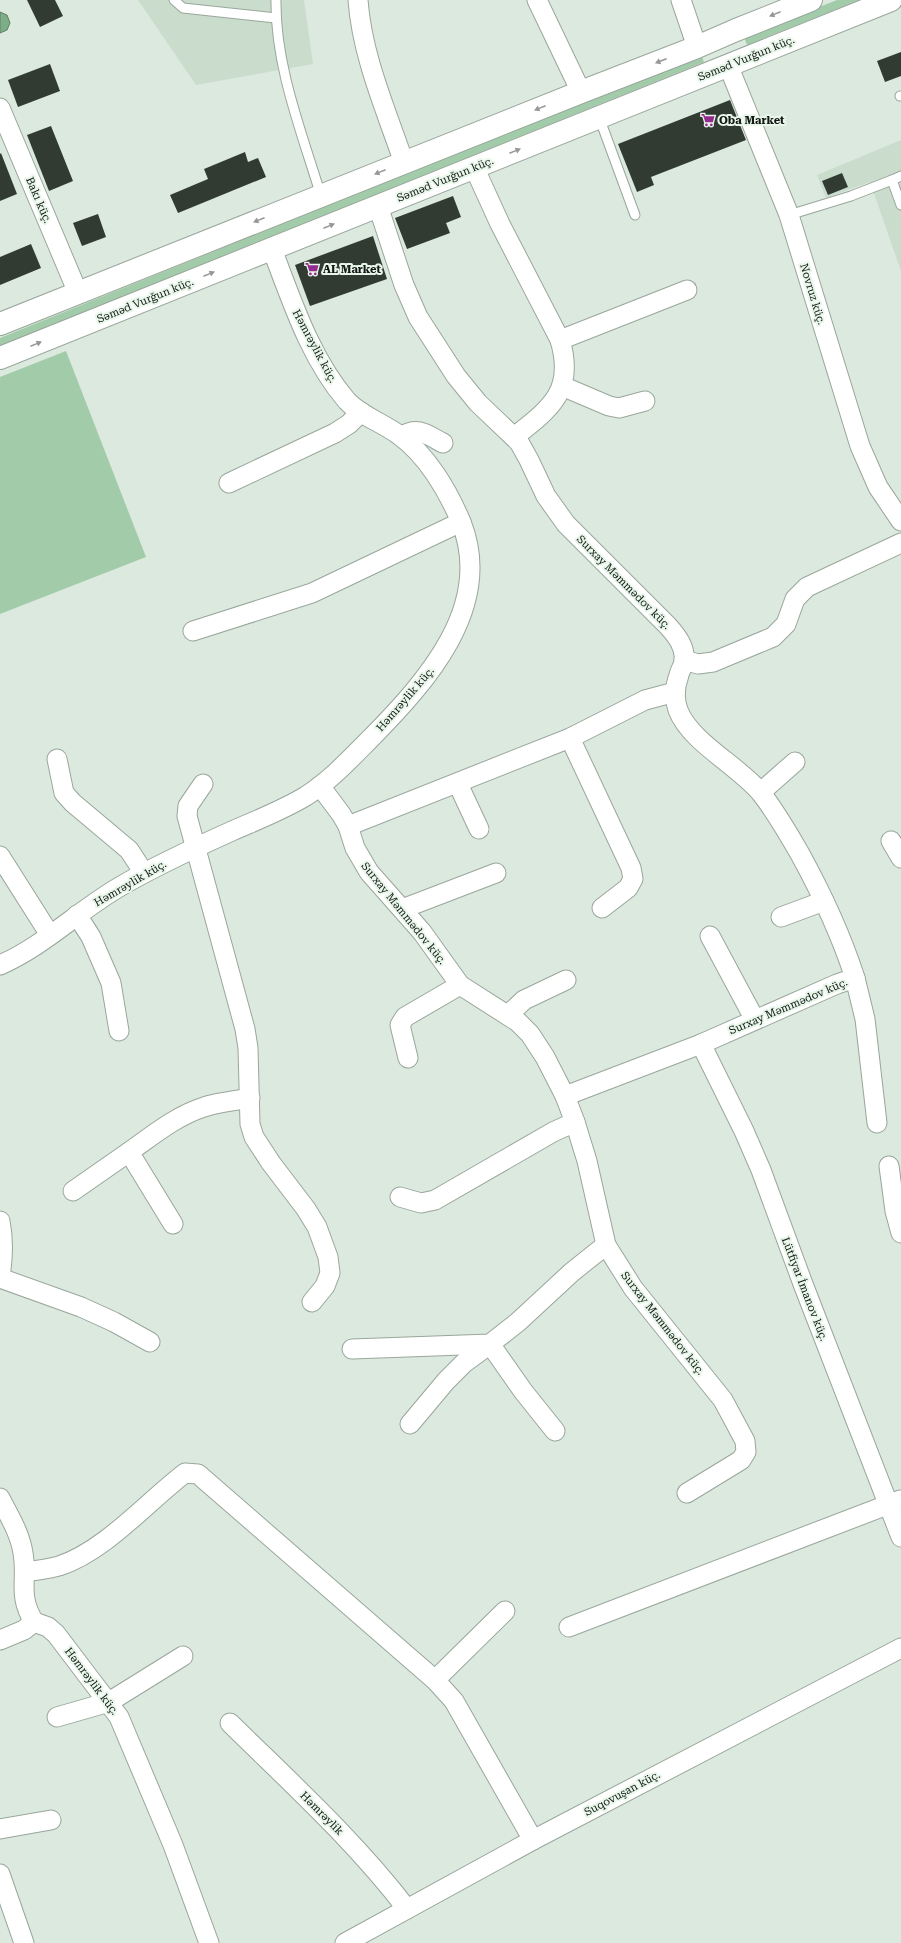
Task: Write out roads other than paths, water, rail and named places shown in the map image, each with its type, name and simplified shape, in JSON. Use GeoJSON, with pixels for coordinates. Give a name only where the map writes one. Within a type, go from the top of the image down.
{"type":"FeatureCollection","features":[{"type":"Feature","properties":{"kind":"main road"},"geometry":{"type":"LineString","coordinates":[[0,324],[581,92],[698,47],[811,0]]}},
{"type":"Feature","properties":{"kind":"main road","name":"Səməd Vurğun küç."},"geometry":{"type":"LineString","coordinates":[[0,358],[891,0]]}},
{"type":"Feature","properties":{"kind":"main road"},"geometry":{"type":"LineString","coordinates":[[698,47],[713,58],[728,65]]}},
{"type":"Feature","properties":{"kind":"street"},"geometry":{"type":"LineString","coordinates":[[358,0],[360,26],[370,62],[404,163]]}},
{"type":"Feature","properties":{"kind":"street"},"geometry":{"type":"LineString","coordinates":[[537,0],[581,92]]}},
{"type":"Feature","properties":{"kind":"street"},"geometry":{"type":"LineString","coordinates":[[681,0],[698,47]]}},
{"type":"Feature","properties":{"kind":"street","name":"Novruz küç."},"geometry":{"type":"LineString","coordinates":[[728,65],[789,215],[860,446],[878,487],[901,521]]}},
{"type":"Feature","properties":{"kind":"street","name":"Bakı küç."},"geometry":{"type":"LineString","coordinates":[[0,108],[78,293]]}},
{"type":"Feature","properties":{"kind":"street"},"geometry":{"type":"LineString","coordinates":[[474,168],[500,224],[560,340],[564,354],[562,386],[552,404],[514,437]]}},
{"type":"Feature","properties":{"kind":"street","name":"Surxay Məmmədov küç."},"geometry":{"type":"LineString","coordinates":[[378,206],[404,285],[418,317],[433,343],[456,376],[478,403],[514,437],[529,460],[546,496],[566,524],[668,626],[680,641],[684,660],[677,679],[675,692],[678,711],[690,729],[711,749],[744,774],[778,815],[824,901],[848,957],[855,978],[701,1044],[565,1096]]}},
{"type":"Feature","properties":{"kind":"street","name":"Həmrəylik küç."},"geometry":{"type":"LineString","coordinates":[[0,965],[35,946],[97,900],[144,873],[196,847],[286,807],[320,786],[343,767],[394,715],[428,676],[449,639],[466,602],[470,584],[471,565],[468,543],[461,522],[449,496],[422,457],[402,436],[361,412],[349,403],[336,386],[301,325],[272,249]]}},
{"type":"Feature","properties":{"kind":"street"},"geometry":{"type":"LineString","coordinates":[[560,340],[687,290]]}},
{"type":"Feature","properties":{"kind":"street"},"geometry":{"type":"LineString","coordinates":[[562,386],[609,406],[619,408],[645,401]]}},
{"type":"Feature","properties":{"kind":"street"},"geometry":{"type":"LineString","coordinates":[[229,483],[335,433],[349,424],[361,412]]}},
{"type":"Feature","properties":{"kind":"street"},"geometry":{"type":"LineString","coordinates":[[402,436],[410,431],[421,431],[443,443]]}},
{"type":"Feature","properties":{"kind":"street"},"geometry":{"type":"LineString","coordinates":[[193,631],[312,593],[461,522]]}},
{"type":"Feature","properties":{"kind":"street"},"geometry":{"type":"LineString","coordinates":[[684,660],[698,664],[713,662],[773,637],[786,624],[795,599],[807,587],[901,543]]}},
{"type":"Feature","properties":{"kind":"street"},"geometry":{"type":"LineString","coordinates":[[348,826],[458,784],[570,738],[644,700],[675,692]]}},
{"type":"Feature","properties":{"kind":"street"},"geometry":{"type":"LineString","coordinates":[[570,738],[631,868],[633,879],[628,888],[602,908]]}},
{"type":"Feature","properties":{"kind":"street"},"geometry":{"type":"LineString","coordinates":[[57,759],[64,793],[73,803],[129,850],[144,873]]}},
{"type":"Feature","properties":{"kind":"street"},"geometry":{"type":"LineString","coordinates":[[760,792],[795,762]]}},
{"type":"Feature","properties":{"kind":"street"},"geometry":{"type":"LineString","coordinates":[[203,784],[188,806],[187,816],[245,1029],[248,1048],[250,1124],[254,1137],[271,1163],[306,1209],[317,1227],[328,1257],[330,1273],[326,1286],[312,1302]]}},
{"type":"Feature","properties":{"kind":"street"},"geometry":{"type":"LineString","coordinates":[[458,784],[479,829]]}},
{"type":"Feature","properties":{"kind":"street","name":"Surxay Məmmədov küç."},"geometry":{"type":"LineString","coordinates":[[320,786],[342,814],[348,826],[355,848],[369,872],[422,932],[460,986],[518,1022],[530,1034],[545,1056],[565,1096],[575,1122],[587,1161],[606,1245],[633,1288],[723,1400],[745,1441],[746,1452],[741,1460],[687,1493]]}},
{"type":"Feature","properties":{"kind":"street"},"geometry":{"type":"LineString","coordinates":[[891,842],[901,858]]}},
{"type":"Feature","properties":{"kind":"street"},"geometry":{"type":"LineString","coordinates":[[0,856],[50,935]]}},
{"type":"Feature","properties":{"kind":"street"},"geometry":{"type":"LineString","coordinates":[[402,909],[496,873]]}},
{"type":"Feature","properties":{"kind":"street"},"geometry":{"type":"LineString","coordinates":[[780,916],[824,901]]}},
{"type":"Feature","properties":{"kind":"street"},"geometry":{"type":"LineString","coordinates":[[77,915],[91,937],[112,983],[119,1031]]}},
{"type":"Feature","properties":{"kind":"street"},"geometry":{"type":"LineString","coordinates":[[710,936],[754,1020]]}},
{"type":"Feature","properties":{"kind":"street"},"geometry":{"type":"LineString","coordinates":[[855,978],[865,1018],[877,1123]]}},
{"type":"Feature","properties":{"kind":"street"},"geometry":{"type":"LineString","coordinates":[[508,1015],[524,1000],[566,980]]}},
{"type":"Feature","properties":{"kind":"street"},"geometry":{"type":"LineString","coordinates":[[408,1058],[400,1025],[405,1017],[460,986]]}},
{"type":"Feature","properties":{"kind":"street","name":"Lütfiyar İmanov küç."},"geometry":{"type":"LineString","coordinates":[[701,1044],[744,1130],[761,1170],[817,1321],[895,1502],[901,1537]]}},
{"type":"Feature","properties":{"kind":"street"},"geometry":{"type":"LineString","coordinates":[[73,1191],[174,1120],[205,1106],[250,1098]]}},
{"type":"Feature","properties":{"kind":"street"},"geometry":{"type":"LineString","coordinates":[[400,1197],[421,1203],[435,1200],[553,1132],[575,1122]]}},
{"type":"Feature","properties":{"kind":"street"},"geometry":{"type":"LineString","coordinates":[[129,1152],[173,1224]]}},
{"type":"Feature","properties":{"kind":"street"},"geometry":{"type":"LineString","coordinates":[[889,1166],[900,1228]]}},
{"type":"Feature","properties":{"kind":"street"},"geometry":{"type":"LineString","coordinates":[[0,1221],[4,1254],[0,1278],[81,1307],[114,1322],[150,1342]]}},
{"type":"Feature","properties":{"kind":"street"},"geometry":{"type":"LineString","coordinates":[[410,1424],[464,1362],[518,1322],[572,1272],[606,1245]]}},
{"type":"Feature","properties":{"kind":"street"},"geometry":{"type":"LineString","coordinates":[[352,1349],[490,1344]]}},
{"type":"Feature","properties":{"kind":"street"},"geometry":{"type":"LineString","coordinates":[[490,1344],[523,1391],[556,1431]]}},
{"type":"Feature","properties":{"kind":"street"},"geometry":{"type":"LineString","coordinates":[[26,1572],[59,1566],[83,1554],[110,1536],[186,1473],[198,1474],[435,1680],[454,1701],[533,1840]]}},
{"type":"Feature","properties":{"kind":"street"},"geometry":{"type":"LineString","coordinates":[[0,1498],[17,1533],[23,1551],[26,1572],[23,1589],[26,1609],[34,1622],[24,1630],[0,1640]]}},
{"type":"Feature","properties":{"kind":"street"},"geometry":{"type":"LineString","coordinates":[[569,1627],[895,1502]]}},
{"type":"Feature","properties":{"kind":"street"},"geometry":{"type":"LineString","coordinates":[[435,1680],[505,1611]]}},
{"type":"Feature","properties":{"kind":"street","name":"Həmrəylik küç."},"geometry":{"type":"LineString","coordinates":[[34,1622],[48,1627],[56,1634],[119,1717],[173,1845],[209,1943]]}},
{"type":"Feature","properties":{"kind":"street","name":"Suqovuşan küç."},"geometry":{"type":"LineString","coordinates":[[345,1943],[533,1840],[901,1648]]}},
{"type":"Feature","properties":{"kind":"street"},"geometry":{"type":"LineString","coordinates":[[57,1717],[109,1702],[183,1656]]}},
{"type":"Feature","properties":{"kind":"street","name":"Həmrəylik"},"geometry":{"type":"LineString","coordinates":[[230,1723],[332,1822],[384,1878],[408,1909]]}},
{"type":"Feature","properties":{"kind":"street"},"geometry":{"type":"LineString","coordinates":[[0,1829],[51,1820]]}},
{"type":"Feature","properties":{"kind":"street"},"geometry":{"type":"LineString","coordinates":[[0,1874],[24,1943]]}},
{"type":"Feature","properties":{"kind":"lane"},"geometry":{"type":"LineString","coordinates":[[174,0],[183,8],[276,18]]}},
{"type":"Feature","properties":{"kind":"lane"},"geometry":{"type":"LineString","coordinates":[[276,0],[276,18],[284,69],[321,196]]}},
{"type":"Feature","properties":{"kind":"lane"},"geometry":{"type":"LineString","coordinates":[[599,117],[635,215]]}},
{"type":"Feature","properties":{"kind":"lane"},"geometry":{"type":"LineString","coordinates":[[789,215],[851,196],[901,176]]}},
{"type":"Feature","properties":{"kind":"lane"},"geometry":{"type":"LineString","coordinates":[[892,180],[901,205]]}},
{"type":"Feature","properties":{"kind":"place","name":"Oba Market"},"geometry":{"type":"Point","coordinates":[708,120]}},
{"type":"Feature","properties":{"kind":"place","name":"AL Market"},"geometry":{"type":"Point","coordinates":[312,269]}}]}
